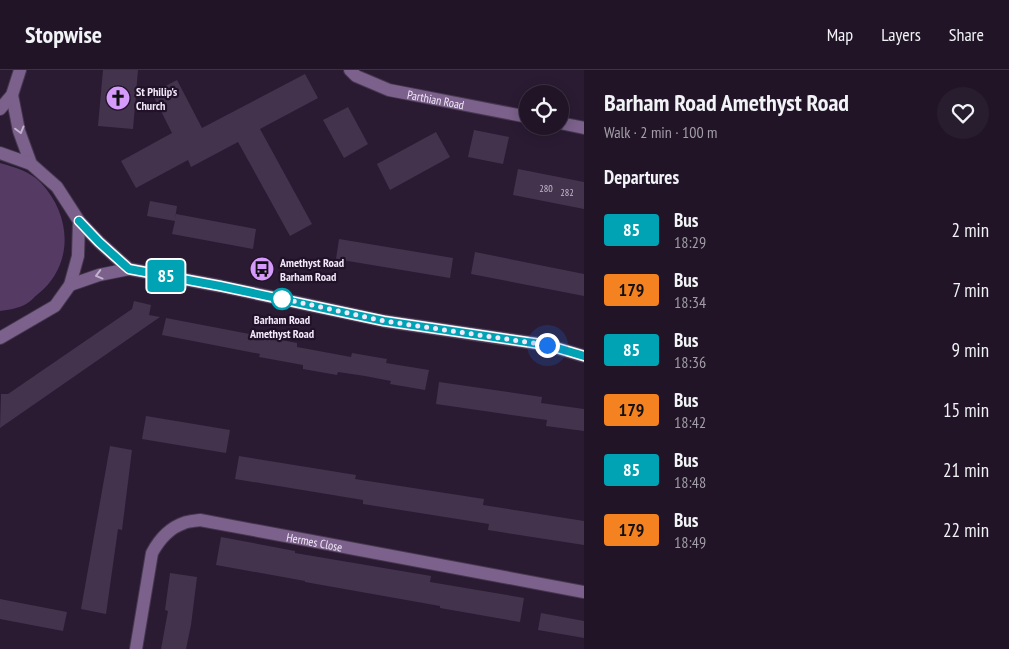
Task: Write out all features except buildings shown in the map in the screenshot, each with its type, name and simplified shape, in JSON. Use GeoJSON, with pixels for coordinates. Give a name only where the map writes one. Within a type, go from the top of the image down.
{"type":"FeatureCollection","features":[{"type":"Feature","properties":{"kind":"street"},"geometry":{"type":"LineString","coordinates":[[0,109],[12,95],[20,70]]}},
{"type":"Feature","properties":{"kind":"street","name":"Parthian Road"},"geometry":{"type":"LineString","coordinates":[[350,70],[356,76],[389,90],[519,115]]}},
{"type":"Feature","properties":{"kind":"street"},"geometry":{"type":"LineString","coordinates":[[12,95],[19,131],[31,164]]}},
{"type":"Feature","properties":{"kind":"street"},"geometry":{"type":"LineString","coordinates":[[569,125],[584,128]]}},
{"type":"Feature","properties":{"kind":"street"},"geometry":{"type":"LineString","coordinates":[[0,153],[31,164],[57,186],[79,221],[129,269]]}},
{"type":"Feature","properties":{"kind":"street"},"geometry":{"type":"LineString","coordinates":[[0,338],[55,306],[70,285],[78,256],[79,221]]}},
{"type":"Feature","properties":{"kind":"street"},"geometry":{"type":"LineString","coordinates":[[70,285],[99,275],[129,269],[220,286],[384,321],[547,345],[584,356]]}},
{"type":"Feature","properties":{"kind":"street","name":"Hermes Close"},"geometry":{"type":"LineString","coordinates":[[136,649],[152,553],[159,542],[170,531],[183,523],[200,520],[584,592]]}},
{"type":"Feature","properties":{"kind":"shaded area"},"geometry":{"type":"Polygon","coordinates":[[[0,163],[27,172],[41,183],[59,210],[65,240],[63,255],[58,269],[50,282],[26,304],[17,308],[0,311],[0,163]]]}},
{"type":"Feature","properties":{"kind":"bus line","name":"85"},"geometry":{"type":"LineString","coordinates":[[79,221],[129,269],[220,286],[384,321],[547,345],[584,356]]}},
{"type":"Feature","properties":{"kind":"place","name":"St Philip's Church"},"geometry":{"type":"Point","coordinates":[118,98]}},
{"type":"Feature","properties":{"kind":"place","name":"Amethyst Road Barham Road"},"geometry":{"type":"Point","coordinates":[262,269]}},
{"type":"Feature","properties":{"kind":"place","name":"Barham Road Amethyst Road"},"geometry":{"type":"Point","coordinates":[282,299]}},
{"type":"Feature","properties":{"kind":"route"},"geometry":{"type":"LineString","coordinates":[[282,299],[275,297],[384,321],[547,345]]}}]}
